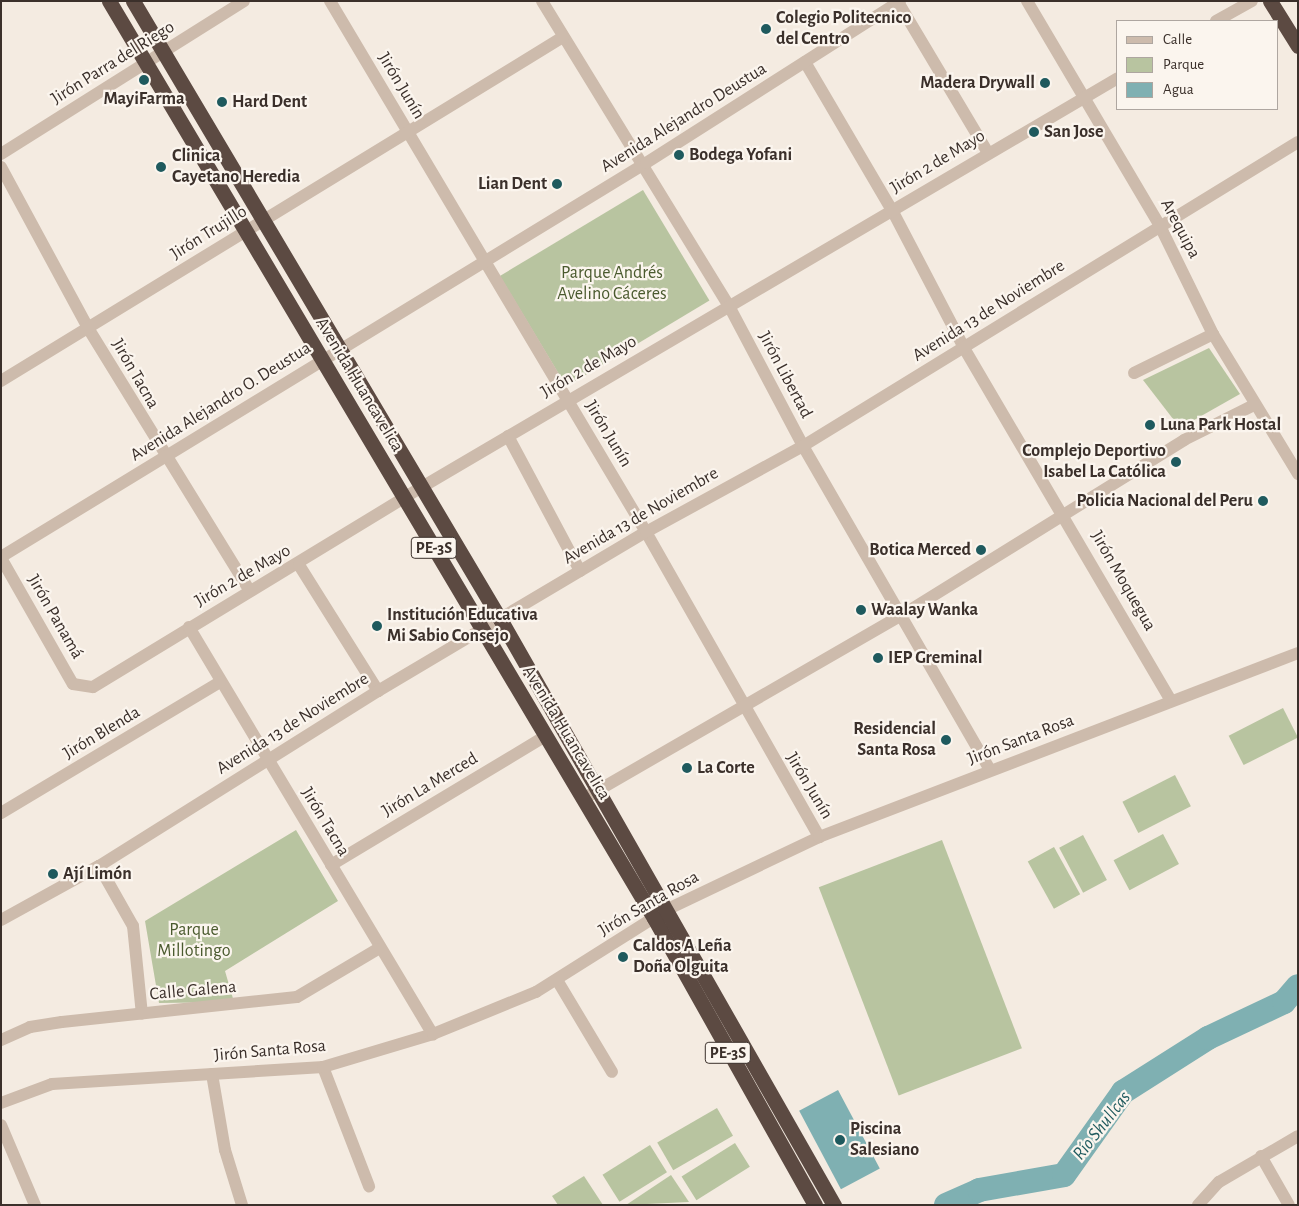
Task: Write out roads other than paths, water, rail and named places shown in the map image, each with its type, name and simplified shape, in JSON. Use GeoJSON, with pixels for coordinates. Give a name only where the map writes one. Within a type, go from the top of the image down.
{"type":"FeatureCollection","features":[{"type":"Feature","properties":{"kind":"highway","name":"Avenida Huancavelica"},"geometry":{"type":"LineString","coordinates":[[109,1],[244,232],[583,799],[660,914],[834,1205]]}},
{"type":"Feature","properties":{"kind":"highway","name":"Avenida Huancavelica"},"geometry":{"type":"LineString","coordinates":[[133,1],[500,619],[598,790],[660,914],[815,1205]]}},
{"type":"Feature","properties":{"kind":"highway"},"geometry":{"type":"LineString","coordinates":[[1270,1],[1298,46]]}},
{"type":"Feature","properties":{"kind":"street","name":"Jirón Parra del Riego"},"geometry":{"type":"LineString","coordinates":[[1,154],[244,1]]}},
{"type":"Feature","properties":{"kind":"street","name":"Jirón Junín"},"geometry":{"type":"LineString","coordinates":[[330,1],[646,532],[743,709],[819,837]]}},
{"type":"Feature","properties":{"kind":"street","name":"Jirón Libertad"},"geometry":{"type":"LineString","coordinates":[[542,1],[563,37],[646,164],[729,306],[803,446],[990,770]]}},
{"type":"Feature","properties":{"kind":"street","name":"Arequipa"},"geometry":{"type":"LineString","coordinates":[[1027,1],[1160,224],[1213,334],[1254,406],[1298,474]]}},
{"type":"Feature","properties":{"kind":"street"},"geometry":{"type":"LineString","coordinates":[[1218,20],[1252,1]]}},
{"type":"Feature","properties":{"kind":"street"},"geometry":{"type":"LineString","coordinates":[[899,2],[988,153]]}},
{"type":"Feature","properties":{"kind":"street","name":"Avenida Alejandro Deustua"},"geometry":{"type":"LineString","coordinates":[[485,262],[646,164],[899,2]]}},
{"type":"Feature","properties":{"kind":"street","name":"Jirón Trujillo"},"geometry":{"type":"LineString","coordinates":[[1,381],[406,130],[563,37]]}},
{"type":"Feature","properties":{"kind":"street","name":"Jirón Moquegua"},"geometry":{"type":"LineString","coordinates":[[805,62],[892,210],[964,348],[1066,517],[1171,701]]}},
{"type":"Feature","properties":{"kind":"street","name":"Jirón 2 de Mayo"},"geometry":{"type":"LineString","coordinates":[[81,689],[92,687],[189,627],[298,565],[404,497],[1116,79]]}},
{"type":"Feature","properties":{"kind":"street","name":"Avenida 13 de Noviembre"},"geometry":{"type":"LineString","coordinates":[[1,920],[100,866],[378,691],[580,571],[646,532],[803,446],[964,348],[1160,224],[1298,142]]}},
{"type":"Feature","properties":{"kind":"street","name":"Jirón Tacna"},"geometry":{"type":"LineString","coordinates":[[1,166],[88,328],[165,459],[250,591]]}},
{"type":"Feature","properties":{"kind":"street","name":"Avenida Alejandro O. Deustua"},"geometry":{"type":"LineString","coordinates":[[1,558],[165,459],[321,360],[485,262]]}},
{"type":"Feature","properties":{"kind":"street"},"geometry":{"type":"LineString","coordinates":[[1134,373],[1213,334]]}},
{"type":"Feature","properties":{"kind":"street"},"geometry":{"type":"LineString","coordinates":[[583,799],[743,709],[902,616],[1066,517],[1171,448],[1254,406]]}},
{"type":"Feature","properties":{"kind":"street"},"geometry":{"type":"LineString","coordinates":[[508,436],[580,571]]}},
{"type":"Feature","properties":{"kind":"street","name":"Jirón Panamá"},"geometry":{"type":"LineString","coordinates":[[1,558],[73,684],[81,689]]}},
{"type":"Feature","properties":{"kind":"street"},"geometry":{"type":"LineString","coordinates":[[298,565],[378,691]]}},
{"type":"Feature","properties":{"kind":"street","name":"Jirón Tacna"},"geometry":{"type":"LineString","coordinates":[[189,627],[220,682],[331,865],[378,949],[433,1034]]}},
{"type":"Feature","properties":{"kind":"street","name":"Jirón Santa Rosa"},"geometry":{"type":"LineString","coordinates":[[1,1103],[52,1084],[323,1067],[433,1034],[536,992],[660,914],[819,837],[1298,653]]}},
{"type":"Feature","properties":{"kind":"street","name":"Jirón Blenda"},"geometry":{"type":"LineString","coordinates":[[1,813],[220,682]]}},
{"type":"Feature","properties":{"kind":"street","name":"Jirón La Merced"},"geometry":{"type":"LineString","coordinates":[[331,865],[546,736]]}},
{"type":"Feature","properties":{"kind":"street"},"geometry":{"type":"LineString","coordinates":[[100,866],[133,926],[142,1014]]}},
{"type":"Feature","properties":{"kind":"street","name":"Calle Galena"},"geometry":{"type":"LineString","coordinates":[[1,1040],[30,1027],[297,997],[378,949]]}},
{"type":"Feature","properties":{"kind":"street"},"geometry":{"type":"LineString","coordinates":[[556,980],[612,1072]]}},
{"type":"Feature","properties":{"kind":"street"},"geometry":{"type":"LineString","coordinates":[[323,1067],[369,1186]]}},
{"type":"Feature","properties":{"kind":"street"},"geometry":{"type":"LineString","coordinates":[[212,1074],[225,1150],[242,1205]]}},
{"type":"Feature","properties":{"kind":"street"},"geometry":{"type":"LineString","coordinates":[[1,1125],[36,1205]]}},
{"type":"Feature","properties":{"kind":"street"},"geometry":{"type":"LineString","coordinates":[[1198,1205],[1219,1182],[1298,1136]]}},
{"type":"Feature","properties":{"kind":"street"},"geometry":{"type":"LineString","coordinates":[[1261,1156],[1289,1205]]}},
{"type":"Feature","properties":{"kind":"water","name":"Piscina Salesiano"},"geometry":{"type":"Polygon","coordinates":[[[838,1090],[880,1169],[841,1189],[799,1111],[838,1090]]]}},
{"type":"Feature","properties":{"kind":"waterway","name":"Río Shullcas"},"geometry":{"type":"LineString","coordinates":[[946,1205],[979,1190],[1064,1175],[1123,1092],[1208,1038],[1284,1002],[1298,986]]}},
{"type":"Feature","properties":{"kind":"place","name":"Colegio Politecnico del Centro"},"geometry":{"type":"Point","coordinates":[766,29]}},
{"type":"Feature","properties":{"kind":"place","name":"MayiFarma"},"geometry":{"type":"Point","coordinates":[144,80]}},
{"type":"Feature","properties":{"kind":"place","name":"Madera Drywall"},"geometry":{"type":"Point","coordinates":[1045,83]}},
{"type":"Feature","properties":{"kind":"place","name":"Hard Dent"},"geometry":{"type":"Point","coordinates":[222,102]}},
{"type":"Feature","properties":{"kind":"place","name":"San Jose"},"geometry":{"type":"Point","coordinates":[1034,132]}},
{"type":"Feature","properties":{"kind":"place","name":"Bodega Yofani"},"geometry":{"type":"Point","coordinates":[679,155]}},
{"type":"Feature","properties":{"kind":"place","name":"Clinica Cayetano Heredia"},"geometry":{"type":"Point","coordinates":[161,167]}},
{"type":"Feature","properties":{"kind":"place","name":"Lian Dent"},"geometry":{"type":"Point","coordinates":[557,184]}},
{"type":"Feature","properties":{"kind":"place","name":"Luna Park Hostal"},"geometry":{"type":"Point","coordinates":[1150,425]}},
{"type":"Feature","properties":{"kind":"place","name":"Complejo Deportivo Isabel La Católica"},"geometry":{"type":"Point","coordinates":[1176,462]}},
{"type":"Feature","properties":{"kind":"place","name":"Policia Nacional del Peru"},"geometry":{"type":"Point","coordinates":[1263,501]}},
{"type":"Feature","properties":{"kind":"place","name":"Botica Merced"},"geometry":{"type":"Point","coordinates":[981,550]}},
{"type":"Feature","properties":{"kind":"place","name":"Waalay Wanka"},"geometry":{"type":"Point","coordinates":[861,610]}},
{"type":"Feature","properties":{"kind":"place","name":"Institución Educativa Mi Sabio Consejo"},"geometry":{"type":"Point","coordinates":[377,626]}},
{"type":"Feature","properties":{"kind":"place","name":"IEP Greminal"},"geometry":{"type":"Point","coordinates":[878,658]}},
{"type":"Feature","properties":{"kind":"place","name":"Residencial Santa Rosa"},"geometry":{"type":"Point","coordinates":[946,740]}},
{"type":"Feature","properties":{"kind":"place","name":"La Corte"},"geometry":{"type":"Point","coordinates":[687,768]}},
{"type":"Feature","properties":{"kind":"place","name":"Ají Limón"},"geometry":{"type":"Point","coordinates":[53,874]}},
{"type":"Feature","properties":{"kind":"place","name":"Caldos A Leña Doña Olguita"},"geometry":{"type":"Point","coordinates":[623,957]}},
{"type":"Feature","properties":{"kind":"place","name":"Piscina Salesiano"},"geometry":{"type":"Point","coordinates":[840,1140]}},
{"type":"Feature","properties":{"kind":"park label","name":"Parque Andrés Avelino Cáceres"},"geometry":{"type":"Point","coordinates":[612,284]}},
{"type":"Feature","properties":{"kind":"park label","name":"Parque Millotingo"},"geometry":{"type":"Point","coordinates":[194,941]}}]}
